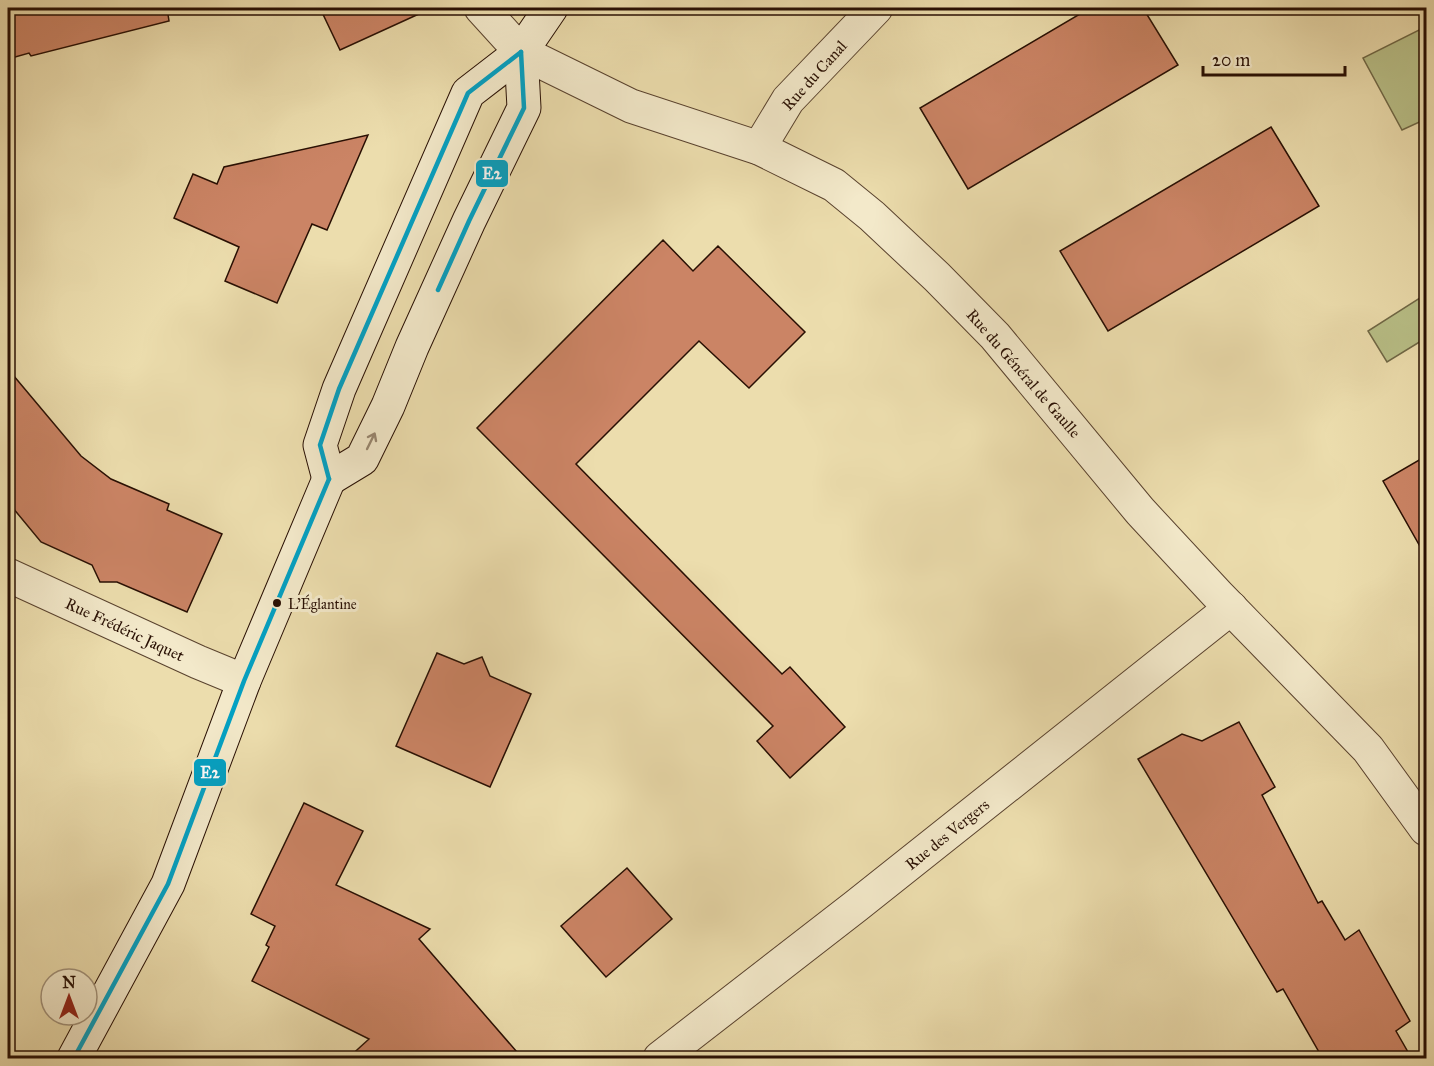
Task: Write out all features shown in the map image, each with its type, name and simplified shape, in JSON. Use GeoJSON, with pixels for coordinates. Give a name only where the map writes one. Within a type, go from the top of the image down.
{"type":"FeatureCollection","features":[{"type":"Feature","properties":{"kind":"street"},"geometry":{"type":"LineString","coordinates":[[75,1059],[168,884],[244,681],[329,479],[362,459],[524,108],[521,52],[481,8]]}},
{"type":"Feature","properties":{"kind":"street"},"geometry":{"type":"LineString","coordinates":[[329,479],[320,445],[339,389],[468,93],[521,52],[551,8]]}},
{"type":"Feature","properties":{"kind":"street","name":"Rue du Canal"},"geometry":{"type":"LineString","coordinates":[[759,148],[788,100],[876,8]]}},
{"type":"Feature","properties":{"kind":"street","name":"Rue du Général de Gaulle"},"geometry":{"type":"LineString","coordinates":[[521,52],[631,106],[759,148],[834,185],[872,216],[995,336],[1140,512],[1368,749],[1426,829]]}},
{"type":"Feature","properties":{"kind":"street","name":"Rue Frédéric Jaquet"},"geometry":{"type":"LineString","coordinates":[[8,575],[244,681]]}},
{"type":"Feature","properties":{"kind":"street","name":"Rue des Vergers"},"geometry":{"type":"LineString","coordinates":[[660,1059],[1231,608]]}},
{"type":"Feature","properties":{"kind":"green space"},"geometry":{"type":"Polygon","coordinates":[[[1425,27],[1426,119],[1402,130],[1363,58],[1425,27]]]}},
{"type":"Feature","properties":{"kind":"green space"},"geometry":{"type":"Polygon","coordinates":[[[1426,294],[1426,338],[1387,362],[1368,331],[1426,294]]]}},
{"type":"Feature","properties":{"kind":"building"},"geometry":{"type":"Polygon","coordinates":[[[8,8],[167,8],[169,21],[31,56],[29,53],[8,59],[8,8]]]}},
{"type":"Feature","properties":{"kind":"building"},"geometry":{"type":"Polygon","coordinates":[[[320,8],[432,8],[340,50],[320,8]]]}},
{"type":"Feature","properties":{"kind":"building"},"geometry":{"type":"Polygon","coordinates":[[[1090,8],[1143,8],[1178,65],[968,189],[920,108],[1090,8]]]}},
{"type":"Feature","properties":{"kind":"building"},"geometry":{"type":"Polygon","coordinates":[[[1271,127],[1319,206],[1108,331],[1060,251],[1271,127]]]}},
{"type":"Feature","properties":{"kind":"building"},"geometry":{"type":"Polygon","coordinates":[[[368,135],[327,230],[312,224],[277,303],[225,281],[239,247],[174,218],[193,174],[217,184],[224,167],[368,135]]]}},
{"type":"Feature","properties":{"kind":"building"},"geometry":{"type":"Polygon","coordinates":[[[663,240],[693,271],[718,246],[805,332],[749,388],[699,341],[576,464],[782,674],[790,667],[845,727],[790,778],[757,741],[773,726],[477,428],[663,240]]]}},
{"type":"Feature","properties":{"kind":"building"},"geometry":{"type":"Polygon","coordinates":[[[8,369],[81,456],[111,479],[169,504],[167,510],[222,534],[187,612],[117,582],[100,582],[92,565],[41,542],[8,502],[8,369]]]}},
{"type":"Feature","properties":{"kind":"building"},"geometry":{"type":"Polygon","coordinates":[[[1426,456],[1426,557],[1383,481],[1426,456]]]}},
{"type":"Feature","properties":{"kind":"building"},"geometry":{"type":"Polygon","coordinates":[[[437,653],[464,664],[482,657],[490,676],[531,694],[490,787],[396,746],[437,653]]]}},
{"type":"Feature","properties":{"kind":"building"},"geometry":{"type":"Polygon","coordinates":[[[1239,722],[1275,787],[1262,795],[1318,903],[1322,901],[1345,940],[1359,930],[1410,1021],[1396,1031],[1412,1059],[1323,1059],[1283,989],[1277,992],[1138,759],[1182,734],[1202,741],[1239,722]]]}},
{"type":"Feature","properties":{"kind":"building"},"geometry":{"type":"Polygon","coordinates":[[[304,803],[363,831],[336,885],[430,929],[419,939],[523,1059],[347,1059],[369,1039],[252,981],[269,947],[266,945],[275,926],[251,914],[304,803]]]}},
{"type":"Feature","properties":{"kind":"building"},"geometry":{"type":"Polygon","coordinates":[[[627,868],[672,919],[606,977],[561,926],[627,868]]]}},
{"type":"Feature","properties":{"kind":"transit line","name":"E2"},"geometry":{"type":"LineString","coordinates":[[438,290],[524,108],[521,52]]}},
{"type":"Feature","properties":{"kind":"transit line","name":"E2"},"geometry":{"type":"LineString","coordinates":[[329,479],[320,445],[339,389],[468,93],[521,52]]}},
{"type":"Feature","properties":{"kind":"transit line","name":"E2"},"geometry":{"type":"LineString","coordinates":[[74,1058],[168,884],[244,681],[329,479]]}},
{"type":"Feature","properties":{"kind":"place","name":"L’Églantine"},"geometry":{"type":"Point","coordinates":[277,603]}}]}
